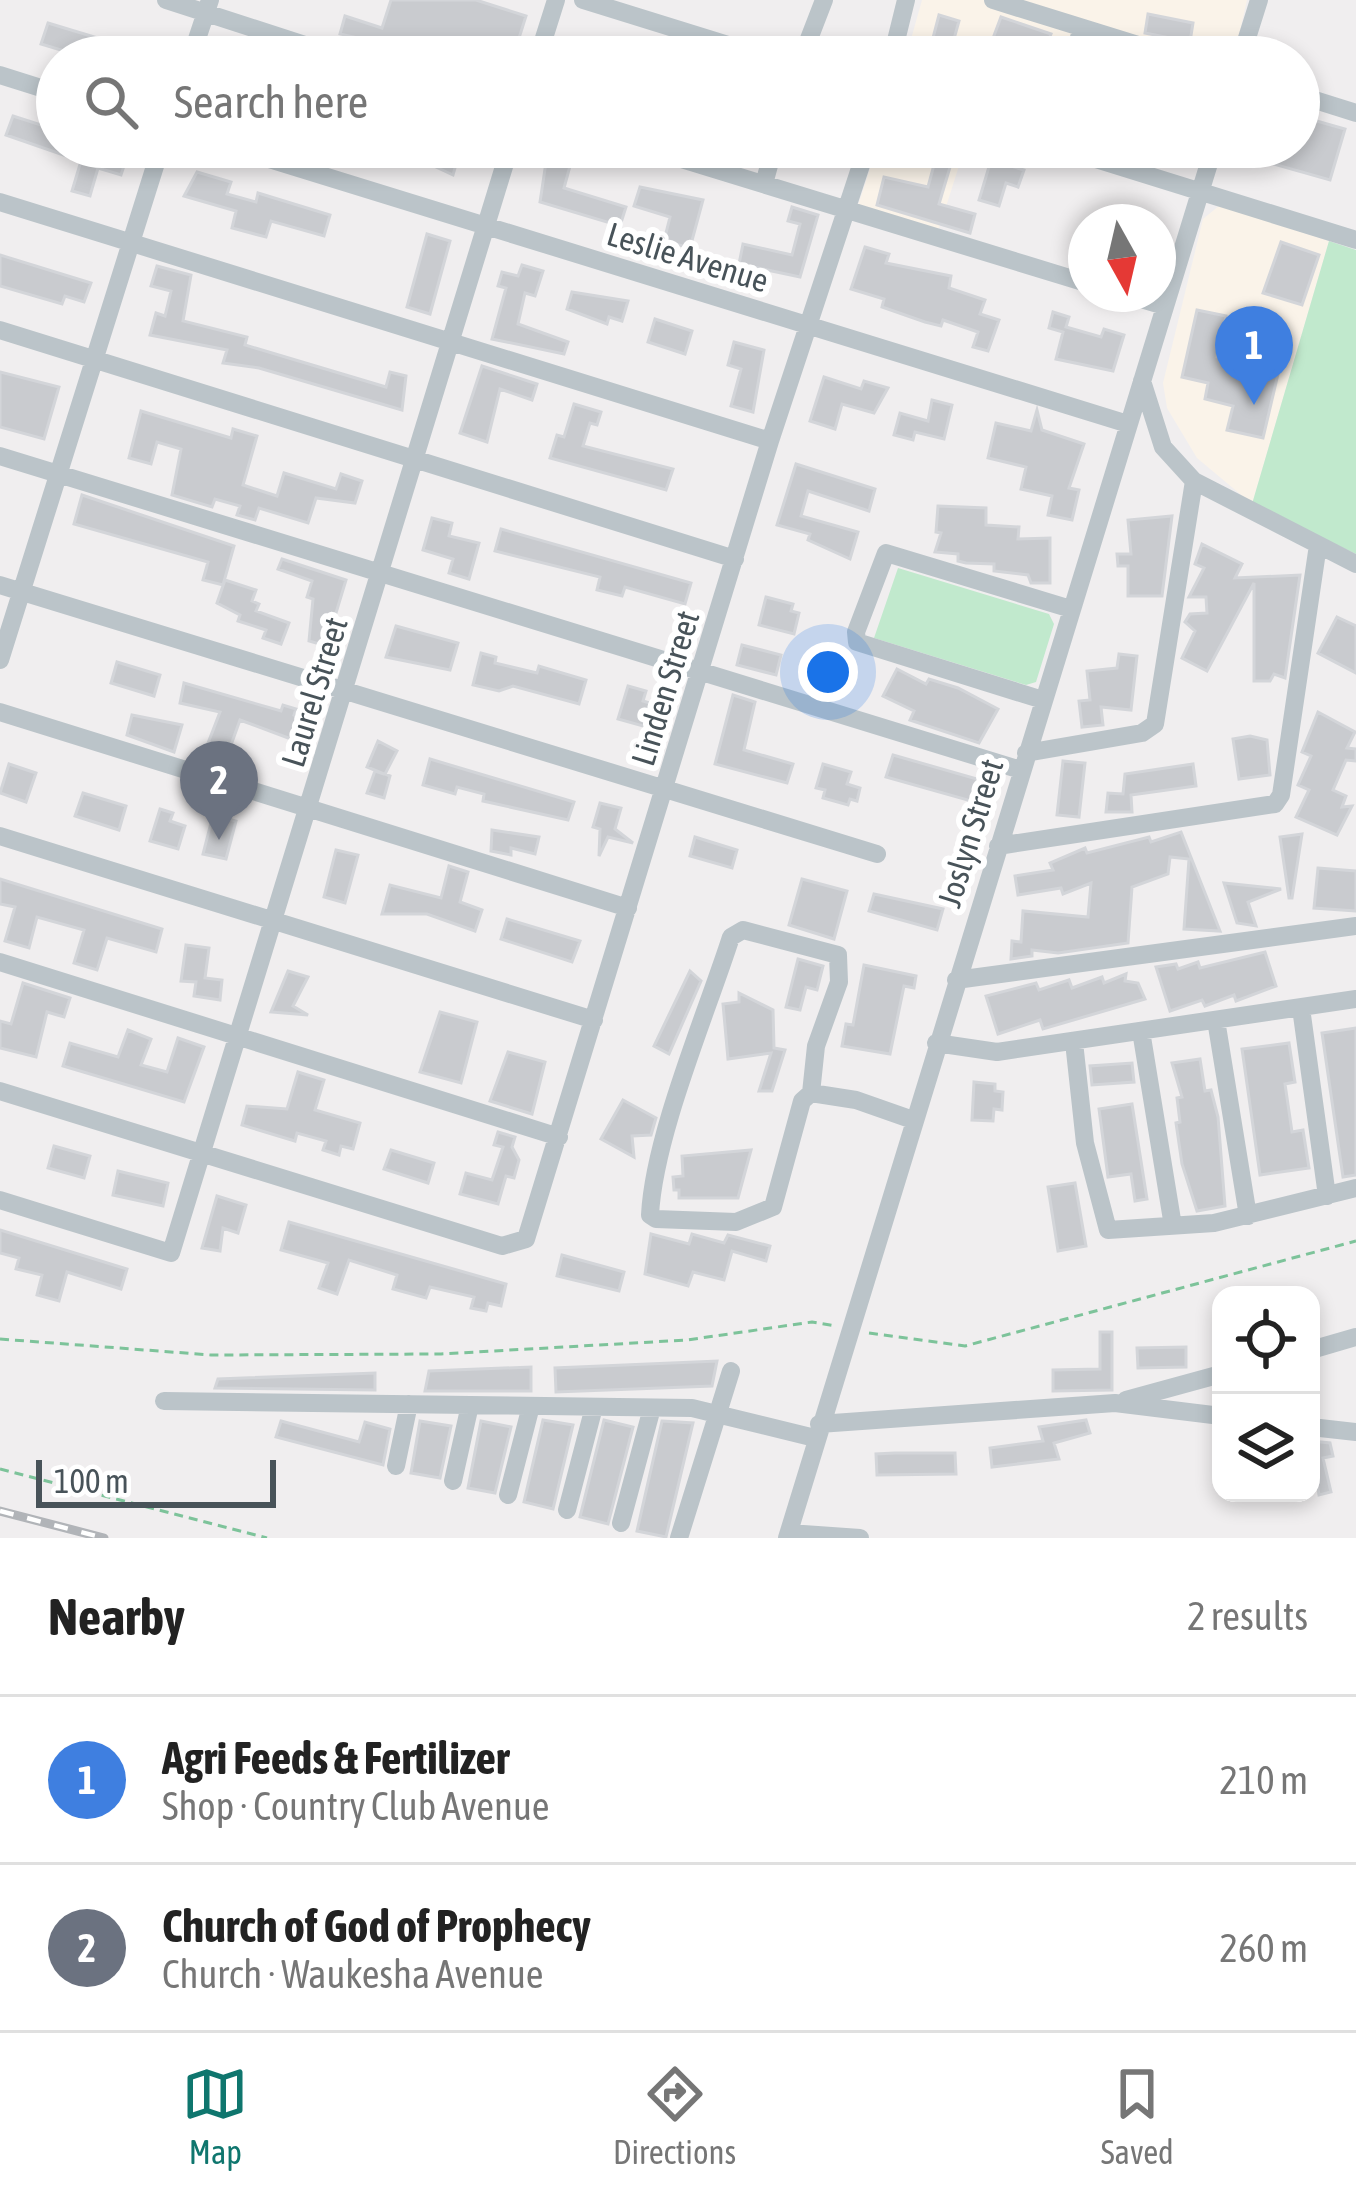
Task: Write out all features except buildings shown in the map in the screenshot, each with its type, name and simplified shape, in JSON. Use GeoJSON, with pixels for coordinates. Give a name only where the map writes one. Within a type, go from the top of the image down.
{"type":"FeatureCollection","features":[{"type":"Feature","properties":{"kind":"street"},"geometry":{"type":"LineString","coordinates":[[166,0],[208,6],[287,36]]}},
{"type":"Feature","properties":{"kind":"street"},"geometry":{"type":"LineString","coordinates":[[545,36],[556,0]]}},
{"type":"Feature","properties":{"kind":"street"},"geometry":{"type":"LineString","coordinates":[[583,0],[699,36]]}},
{"type":"Feature","properties":{"kind":"street"},"geometry":{"type":"LineString","coordinates":[[810,36],[824,0]]}},
{"type":"Feature","properties":{"kind":"street"},"geometry":{"type":"LineString","coordinates":[[897,36],[906,0]]}},
{"type":"Feature","properties":{"kind":"street"},"geometry":{"type":"LineString","coordinates":[[993,0],[1108,36]]}},
{"type":"Feature","properties":{"kind":"street"},"geometry":{"type":"LineString","coordinates":[[1248,36],[1259,0]]}},
{"type":"Feature","properties":{"kind":"street"},"geometry":{"type":"LineString","coordinates":[[198,36],[208,6]]}},
{"type":"Feature","properties":{"kind":"street"},"geometry":{"type":"LineString","coordinates":[[1079,36],[1082,28]]}},
{"type":"Feature","properties":{"kind":"street"},"geometry":{"type":"LineString","coordinates":[[0,75],[36,86]]}},
{"type":"Feature","properties":{"kind":"street"},"geometry":{"type":"LineString","coordinates":[[1320,102],[1356,113]]}},
{"type":"Feature","properties":{"kind":"street"},"geometry":{"type":"LineString","coordinates":[[0,660],[10,588],[56,473],[154,168]]}},
{"type":"Feature","properties":{"kind":"street","name":"Leslie Avenue"},"geometry":{"type":"LineString","coordinates":[[298,168],[1128,424]]}},
{"type":"Feature","properties":{"kind":"street","name":"Laurel Street"},"geometry":{"type":"LineString","coordinates":[[0,1200],[171,1252],[504,168]]}},
{"type":"Feature","properties":{"kind":"street"},"geometry":{"type":"LineString","coordinates":[[711,168],[1068,277]]}},
{"type":"Feature","properties":{"kind":"street"},"geometry":{"type":"LineString","coordinates":[[764,184],[768,168]]}},
{"type":"Feature","properties":{"kind":"street","name":"Linden Street"},"geometry":{"type":"LineString","coordinates":[[203,1152],[502,1246],[519,1245],[531,1231],[770,441],[861,168]]}},
{"type":"Feature","properties":{"kind":"street"},"geometry":{"type":"LineString","coordinates":[[1124,168],[1356,240]]}},
{"type":"Feature","properties":{"kind":"street","name":"Joslyn Street"},"geometry":{"type":"LineString","coordinates":[[1176,268],[1207,168]]}},
{"type":"Feature","properties":{"kind":"street"},"geometry":{"type":"LineString","coordinates":[[0,202],[770,441]]}},
{"type":"Feature","properties":{"kind":"street","name":"Joslyn Street"},"geometry":{"type":"LineString","coordinates":[[788,1535],[1162,312]]}},
{"type":"Feature","properties":{"kind":"street"},"geometry":{"type":"LineString","coordinates":[[0,330],[735,559]]}},
{"type":"Feature","properties":{"kind":"street"},"geometry":{"type":"LineString","coordinates":[[1142,381],[1162,447],[1194,481],[1356,564]]}},
{"type":"Feature","properties":{"kind":"street"},"geometry":{"type":"LineString","coordinates":[[0,456],[701,671],[1024,762],[1142,733],[1155,724],[1194,481]]}},
{"type":"Feature","properties":{"kind":"street"},"geometry":{"type":"LineString","coordinates":[[998,846],[1275,804],[1282,795],[1318,545]]}},
{"type":"Feature","properties":{"kind":"street"},"geometry":{"type":"LineString","coordinates":[[1042,700],[857,642],[862,615],[886,553],[1071,609]]}},
{"type":"Feature","properties":{"kind":"street"},"geometry":{"type":"LineString","coordinates":[[10,588],[877,854]]}},
{"type":"Feature","properties":{"kind":"street"},"geometry":{"type":"LineString","coordinates":[[0,712],[628,908]]}},
{"type":"Feature","properties":{"kind":"street"},"geometry":{"type":"LineString","coordinates":[[0,836],[594,1020]]}},
{"type":"Feature","properties":{"kind":"street"},"geometry":{"type":"LineString","coordinates":[[956,980],[1356,926]]}},
{"type":"Feature","properties":{"kind":"street"},"geometry":{"type":"LineString","coordinates":[[743,930],[762,931],[838,956],[842,966],[816,1046],[811,1093],[802,1101],[773,1207],[736,1222],[650,1215],[651,1186],[693,1053],[731,938],[743,930]]}},
{"type":"Feature","properties":{"kind":"street"},"geometry":{"type":"LineString","coordinates":[[0,962],[559,1138]]}},
{"type":"Feature","properties":{"kind":"street"},"geometry":{"type":"LineString","coordinates":[[936,1043],[998,1052],[1356,999]]}},
{"type":"Feature","properties":{"kind":"street"},"geometry":{"type":"LineString","coordinates":[[1301,1008],[1327,1196]]}},
{"type":"Feature","properties":{"kind":"street"},"geometry":{"type":"LineString","coordinates":[[1216,1020],[1248,1216]]}},
{"type":"Feature","properties":{"kind":"street"},"geometry":{"type":"LineString","coordinates":[[1141,1031],[1173,1226]]}},
{"type":"Feature","properties":{"kind":"street"},"geometry":{"type":"LineString","coordinates":[[1073,1042],[1085,1143],[1102,1222],[1108,1230],[1248,1216],[1356,1188]]}},
{"type":"Feature","properties":{"kind":"street"},"geometry":{"type":"LineString","coordinates":[[0,1091],[203,1152]]}},
{"type":"Feature","properties":{"kind":"street"},"geometry":{"type":"LineString","coordinates":[[811,1093],[856,1100],[913,1120]]}},
{"type":"Feature","properties":{"kind":"street"},"geometry":{"type":"LineString","coordinates":[[1320,1347],[1356,1337]]}},
{"type":"Feature","properties":{"kind":"street"},"geometry":{"type":"LineString","coordinates":[[679,1538],[731,1371]]}},
{"type":"Feature","properties":{"kind":"street"},"geometry":{"type":"LineString","coordinates":[[164,1401],[652,1408],[817,1431],[1115,1403],[1212,1376]]}},
{"type":"Feature","properties":{"kind":"street"},"geometry":{"type":"LineString","coordinates":[[1115,1403],[1212,1415]]}},
{"type":"Feature","properties":{"kind":"street"},"geometry":{"type":"LineString","coordinates":[[396,1466],[409,1404]]}},
{"type":"Feature","properties":{"kind":"street"},"geometry":{"type":"LineString","coordinates":[[453,1480],[470,1405]]}},
{"type":"Feature","properties":{"kind":"street"},"geometry":{"type":"LineString","coordinates":[[508,1495],[531,1406]]}},
{"type":"Feature","properties":{"kind":"street"},"geometry":{"type":"LineString","coordinates":[[567,1510],[594,1407]]}},
{"type":"Feature","properties":{"kind":"street"},"geometry":{"type":"LineString","coordinates":[[621,1523],[652,1408]]}},
{"type":"Feature","properties":{"kind":"street"},"geometry":{"type":"LineString","coordinates":[[1320,1427],[1356,1432]]}},
{"type":"Feature","properties":{"kind":"street"},"geometry":{"type":"LineString","coordinates":[[788,1535],[860,1538]]}},
{"type":"Feature","properties":{"kind":"path"},"geometry":{"type":"LineString","coordinates":[[0,1339],[302,1356],[687,1340],[812,1322],[964,1346],[1356,1241]]}},
{"type":"Feature","properties":{"kind":"path"},"geometry":{"type":"LineString","coordinates":[[0,1468],[267,1538]]}},
{"type":"Feature","properties":{"kind":"shaded area"},"geometry":{"type":"Polygon","coordinates":[[[922,0],[1247,0],[1239,36],[1109,36],[1077,26],[1074,36],[912,36],[922,0]]]}},
{"type":"Feature","properties":{"kind":"shaded area"},"geometry":{"type":"Polygon","coordinates":[[[870,168],[958,168],[936,238],[856,212],[870,168]]]}},
{"type":"Feature","properties":{"kind":"shaded area"},"geometry":{"type":"Polygon","coordinates":[[[1220,205],[1329,241],[1252,504],[1197,458],[1167,408],[1163,383],[1203,219],[1220,205]]]}},
{"type":"Feature","properties":{"kind":"green space"},"geometry":{"type":"Polygon","coordinates":[[[1329,241],[1356,250],[1356,554],[1252,504],[1329,241]]]}},
{"type":"Feature","properties":{"kind":"green space"},"geometry":{"type":"Polygon","coordinates":[[[898,568],[1049,614],[1054,624],[1036,682],[1026,685],[874,638],[898,568]]]}},
{"type":"Feature","properties":{"kind":"railway"},"geometry":{"type":"LineString","coordinates":[[0,1511],[104,1538]]}},
{"type":"Feature","properties":{"kind":"place","name":"Agri Feeds & Fertilizer"},"geometry":{"type":"Point","coordinates":[1254,405]}},
{"type":"Feature","properties":{"kind":"place","name":"Church of God of Prophecy"},"geometry":{"type":"Point","coordinates":[219,840]}}]}
